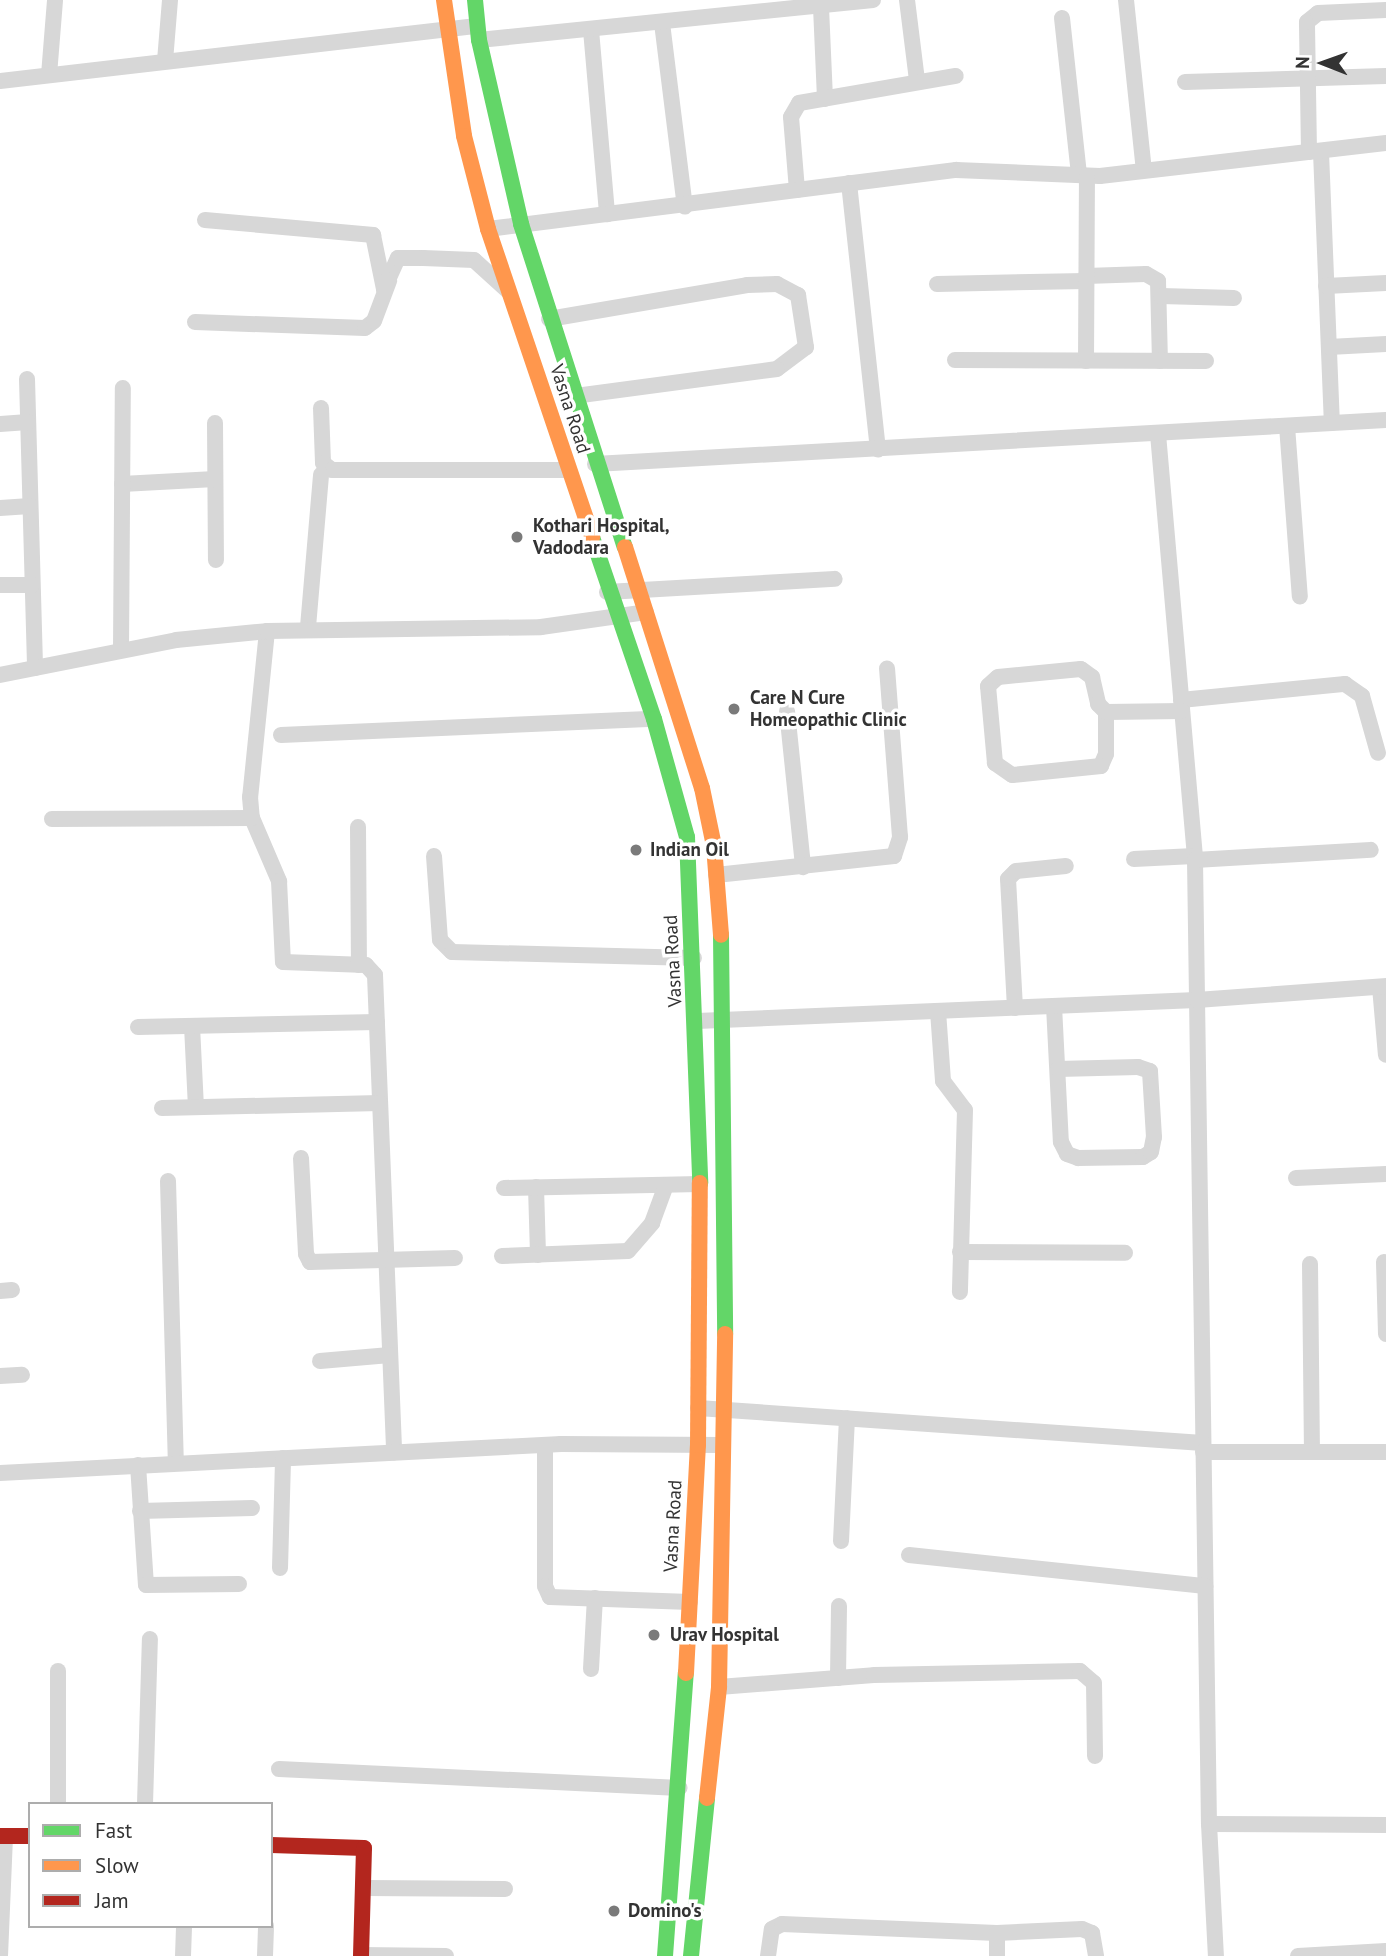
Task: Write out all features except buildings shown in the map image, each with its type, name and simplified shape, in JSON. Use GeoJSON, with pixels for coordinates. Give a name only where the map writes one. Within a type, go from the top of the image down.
{"type":"FeatureCollection","features":[{"type":"Feature","properties":{"kind":"main road","name":"Vasna Road"},"geometry":{"type":"LineString","coordinates":[[444,0],[446,30],[464,136],[488,229],[615,616],[654,719],[687,836],[697,1021],[700,1184],[698,1445],[680,1788],[665,1956]]}},
{"type":"Feature","properties":{"kind":"main road","name":"Vasna Road"},"geometry":{"type":"LineString","coordinates":[[475,0],[478,33],[522,224],[595,464],[639,589],[702,788],[716,875],[724,1020],[725,1410],[721,1445],[719,1687],[691,1956]]}},
{"type":"Feature","properties":{"kind":"main road"},"geometry":{"type":"LineString","coordinates":[[3,1836],[28,1836]]}},
{"type":"Feature","properties":{"kind":"main road"},"geometry":{"type":"LineString","coordinates":[[273,1845],[364,1848],[366,1888],[361,1956]]}},
{"type":"Feature","properties":{"kind":"street"},"geometry":{"type":"LineString","coordinates":[[49,75],[55,0]]}},
{"type":"Feature","properties":{"kind":"street"},"geometry":{"type":"LineString","coordinates":[[165,61],[170,0]]}},
{"type":"Feature","properties":{"kind":"street"},"geometry":{"type":"LineString","coordinates":[[0,81],[446,30],[478,33],[591,30],[873,0]]}},
{"type":"Feature","properties":{"kind":"street"},"geometry":{"type":"LineString","coordinates":[[908,0],[917,80]]}},
{"type":"Feature","properties":{"kind":"street"},"geometry":{"type":"LineString","coordinates":[[1126,0],[1144,170]]}},
{"type":"Feature","properties":{"kind":"street"},"geometry":{"type":"LineString","coordinates":[[818,5],[825,99]]}},
{"type":"Feature","properties":{"kind":"street"},"geometry":{"type":"LineString","coordinates":[[1332,423],[1326,286],[1307,78],[1306,28],[1312,16],[1386,10]]}},
{"type":"Feature","properties":{"kind":"street"},"geometry":{"type":"LineString","coordinates":[[1062,18],[1083,175],[1086,361]]}},
{"type":"Feature","properties":{"kind":"street"},"geometry":{"type":"LineString","coordinates":[[662,23],[685,207]]}},
{"type":"Feature","properties":{"kind":"street"},"geometry":{"type":"LineString","coordinates":[[591,30],[607,214]]}},
{"type":"Feature","properties":{"kind":"street"},"geometry":{"type":"LineString","coordinates":[[797,190],[793,109],[799,103],[917,80],[956,76]]}},
{"type":"Feature","properties":{"kind":"street"},"geometry":{"type":"LineString","coordinates":[[1185,82],[1386,76]]}},
{"type":"Feature","properties":{"kind":"street"},"geometry":{"type":"LineString","coordinates":[[488,229],[685,207],[956,170],[1083,175],[1386,143]]}},
{"type":"Feature","properties":{"kind":"street"},"geometry":{"type":"LineString","coordinates":[[849,183],[878,449]]}},
{"type":"Feature","properties":{"kind":"street"},"geometry":{"type":"LineString","coordinates":[[205,220],[373,235],[384,289],[398,258]]}},
{"type":"Feature","properties":{"kind":"street"},"geometry":{"type":"LineString","coordinates":[[398,258],[474,260],[510,293]]}},
{"type":"Feature","properties":{"kind":"street"},"geometry":{"type":"LineString","coordinates":[[195,322],[365,328],[374,321],[398,258]]}},
{"type":"Feature","properties":{"kind":"street"},"geometry":{"type":"LineString","coordinates":[[937,284],[1146,274],[1158,281],[1161,296],[1160,361]]}},
{"type":"Feature","properties":{"kind":"street"},"geometry":{"type":"LineString","coordinates":[[1326,286],[1386,283]]}},
{"type":"Feature","properties":{"kind":"street"},"geometry":{"type":"LineString","coordinates":[[549,319],[747,285],[777,284],[798,295],[806,347],[777,369],[574,396]]}},
{"type":"Feature","properties":{"kind":"street"},"geometry":{"type":"LineString","coordinates":[[1161,296],[1234,298]]}},
{"type":"Feature","properties":{"kind":"street"},"geometry":{"type":"LineString","coordinates":[[1329,347],[1386,344]]}},
{"type":"Feature","properties":{"kind":"street"},"geometry":{"type":"LineString","coordinates":[[955,360],[1206,361]]}},
{"type":"Feature","properties":{"kind":"street"},"geometry":{"type":"LineString","coordinates":[[27,379],[34,668]]}},
{"type":"Feature","properties":{"kind":"street"},"geometry":{"type":"LineString","coordinates":[[121,650],[123,388]]}},
{"type":"Feature","properties":{"kind":"street"},"geometry":{"type":"LineString","coordinates":[[321,408],[323,463],[332,470],[568,470]]}},
{"type":"Feature","properties":{"kind":"street"},"geometry":{"type":"LineString","coordinates":[[595,464],[1386,420]]}},
{"type":"Feature","properties":{"kind":"street"},"geometry":{"type":"LineString","coordinates":[[0,424],[28,422]]}},
{"type":"Feature","properties":{"kind":"street"},"geometry":{"type":"LineString","coordinates":[[215,423],[216,560]]}},
{"type":"Feature","properties":{"kind":"street"},"geometry":{"type":"LineString","coordinates":[[1287,426],[1300,597]]}},
{"type":"Feature","properties":{"kind":"street"},"geometry":{"type":"LineString","coordinates":[[1158,434],[1195,858],[1209,1824],[1216,1956]]}},
{"type":"Feature","properties":{"kind":"street"},"geometry":{"type":"LineString","coordinates":[[308,627],[321,475]]}},
{"type":"Feature","properties":{"kind":"street"},"geometry":{"type":"LineString","coordinates":[[122,484],[215,479]]}},
{"type":"Feature","properties":{"kind":"street"},"geometry":{"type":"LineString","coordinates":[[0,508],[30,506]]}},
{"type":"Feature","properties":{"kind":"street"},"geometry":{"type":"LineString","coordinates":[[607,592],[835,579]]}},
{"type":"Feature","properties":{"kind":"street"},"geometry":{"type":"LineString","coordinates":[[0,585],[32,585]]}},
{"type":"Feature","properties":{"kind":"street"},"geometry":{"type":"LineString","coordinates":[[0,675],[121,650],[308,627],[541,627],[646,612]]}},
{"type":"Feature","properties":{"kind":"street"},"geometry":{"type":"LineString","coordinates":[[267,631],[250,797],[252,818],[279,881],[283,962],[359,965],[374,970],[394,1453]]}},
{"type":"Feature","properties":{"kind":"street"},"geometry":{"type":"LineString","coordinates":[[716,875],[887,858],[899,848],[887,668]]}},
{"type":"Feature","properties":{"kind":"street"},"geometry":{"type":"LineString","coordinates":[[1106,712],[1101,766],[1012,775],[995,762],[991,680],[1081,669],[1091,677],[1098,704],[1106,712],[1181,706],[1345,684],[1362,696],[1378,753]]}},
{"type":"Feature","properties":{"kind":"street"},"geometry":{"type":"LineString","coordinates":[[787,711],[803,866]]}},
{"type":"Feature","properties":{"kind":"street"},"geometry":{"type":"LineString","coordinates":[[281,735],[654,719]]}},
{"type":"Feature","properties":{"kind":"street"},"geometry":{"type":"LineString","coordinates":[[52,819],[252,818]]}},
{"type":"Feature","properties":{"kind":"street"},"geometry":{"type":"LineString","coordinates":[[358,827],[359,965]]}},
{"type":"Feature","properties":{"kind":"street"},"geometry":{"type":"LineString","coordinates":[[1134,859],[1371,850]]}},
{"type":"Feature","properties":{"kind":"street"},"geometry":{"type":"LineString","coordinates":[[434,856],[440,940],[452,952],[694,958]]}},
{"type":"Feature","properties":{"kind":"street"},"geometry":{"type":"LineString","coordinates":[[1016,1008],[1008,879],[1016,871],[1066,866]]}},
{"type":"Feature","properties":{"kind":"street"},"geometry":{"type":"LineString","coordinates":[[697,1021],[1197,1000],[1383,987],[1386,1055]]}},
{"type":"Feature","properties":{"kind":"street"},"geometry":{"type":"LineString","coordinates":[[1054,1006],[1061,1142],[1067,1154],[1078,1158],[1143,1157],[1151,1152],[1154,1137],[1150,1071],[1058,1069]]}},
{"type":"Feature","properties":{"kind":"street"},"geometry":{"type":"LineString","coordinates":[[938,1011],[943,1081],[965,1111],[960,1292]]}},
{"type":"Feature","properties":{"kind":"street"},"geometry":{"type":"LineString","coordinates":[[138,1027],[377,1023]]}},
{"type":"Feature","properties":{"kind":"street"},"geometry":{"type":"LineString","coordinates":[[192,1026],[196,1107]]}},
{"type":"Feature","properties":{"kind":"street"},"geometry":{"type":"LineString","coordinates":[[162,1108],[380,1103]]}},
{"type":"Feature","properties":{"kind":"street"},"geometry":{"type":"LineString","coordinates":[[301,1158],[307,1259],[315,1264],[456,1258]]}},
{"type":"Feature","properties":{"kind":"street"},"geometry":{"type":"LineString","coordinates":[[1296,1178],[1386,1174]]}},
{"type":"Feature","properties":{"kind":"street"},"geometry":{"type":"LineString","coordinates":[[168,1181],[176,1463]]}},
{"type":"Feature","properties":{"kind":"street"},"geometry":{"type":"LineString","coordinates":[[504,1188],[700,1184]]}},
{"type":"Feature","properties":{"kind":"street"},"geometry":{"type":"LineString","coordinates":[[502,1256],[628,1251],[652,1223],[666,1185]]}},
{"type":"Feature","properties":{"kind":"street"},"geometry":{"type":"LineString","coordinates":[[536,1187],[538,1255]]}},
{"type":"Feature","properties":{"kind":"street"},"geometry":{"type":"LineString","coordinates":[[960,1252],[1125,1254]]}},
{"type":"Feature","properties":{"kind":"street"},"geometry":{"type":"LineString","coordinates":[[1384,1262],[1386,1334]]}},
{"type":"Feature","properties":{"kind":"street"},"geometry":{"type":"LineString","coordinates":[[1310,1264],[1312,1452]]}},
{"type":"Feature","properties":{"kind":"street"},"geometry":{"type":"LineString","coordinates":[[320,1361],[390,1355]]}},
{"type":"Feature","properties":{"kind":"street"},"geometry":{"type":"LineString","coordinates":[[0,1376],[22,1375]]}},
{"type":"Feature","properties":{"kind":"street"},"geometry":{"type":"LineString","coordinates":[[698,1408],[1203,1448],[1386,1452]]}},
{"type":"Feature","properties":{"kind":"street"},"geometry":{"type":"LineString","coordinates":[[841,1541],[847,1418]]}},
{"type":"Feature","properties":{"kind":"street"},"geometry":{"type":"LineString","coordinates":[[545,1445],[546,1592],[550,1597],[690,1602]]}},
{"type":"Feature","properties":{"kind":"street"},"geometry":{"type":"LineString","coordinates":[[0,1473],[545,1445],[721,1445]]}},
{"type":"Feature","properties":{"kind":"street"},"geometry":{"type":"LineString","coordinates":[[280,1568],[282,1458]]}},
{"type":"Feature","properties":{"kind":"street"},"geometry":{"type":"LineString","coordinates":[[138,1465],[146,1585],[239,1584]]}},
{"type":"Feature","properties":{"kind":"street"},"geometry":{"type":"LineString","coordinates":[[140,1511],[252,1508]]}},
{"type":"Feature","properties":{"kind":"street"},"geometry":{"type":"LineString","coordinates":[[909,1555],[1205,1586]]}},
{"type":"Feature","properties":{"kind":"street"},"geometry":{"type":"LineString","coordinates":[[591,1669],[594,1598]]}},
{"type":"Feature","properties":{"kind":"street"},"geometry":{"type":"LineString","coordinates":[[838,1678],[839,1606]]}},
{"type":"Feature","properties":{"kind":"street"},"geometry":{"type":"LineString","coordinates":[[145,1802],[150,1639]]}},
{"type":"Feature","properties":{"kind":"street"},"geometry":{"type":"LineString","coordinates":[[58,1671],[58,1802]]}},
{"type":"Feature","properties":{"kind":"street"},"geometry":{"type":"LineString","coordinates":[[719,1687],[838,1678],[1087,1673],[1094,1683],[1095,1756]]}},
{"type":"Feature","properties":{"kind":"street"},"geometry":{"type":"LineString","coordinates":[[279,1769],[680,1788]]}},
{"type":"Feature","properties":{"kind":"street"},"geometry":{"type":"LineString","coordinates":[[1209,1824],[1386,1825]]}},
{"type":"Feature","properties":{"kind":"street"},"geometry":{"type":"LineString","coordinates":[[0,1956],[3,1836]]}},
{"type":"Feature","properties":{"kind":"street"},"geometry":{"type":"LineString","coordinates":[[366,1888],[505,1889]]}},
{"type":"Feature","properties":{"kind":"street"},"geometry":{"type":"LineString","coordinates":[[768,1956],[772,1929],[782,1924],[997,1933],[1087,1930],[1094,1939],[1096,1956]]}},
{"type":"Feature","properties":{"kind":"street"},"geometry":{"type":"LineString","coordinates":[[183,1956],[184,1928]]}},
{"type":"Feature","properties":{"kind":"street"},"geometry":{"type":"LineString","coordinates":[[265,1956],[266,1928]]}},
{"type":"Feature","properties":{"kind":"street"},"geometry":{"type":"LineString","coordinates":[[997,1933],[997,1956]]}},
{"type":"Feature","properties":{"kind":"street"},"geometry":{"type":"LineString","coordinates":[[1298,1956],[1386,1951]]}},
{"type":"Feature","properties":{"kind":"street"},"geometry":{"type":"LineString","coordinates":[[361,1956],[446,1956]]}},
{"type":"Feature","properties":{"kind":"traffic: fast"},"geometry":{"type":"LineString","coordinates":[[475,0],[479,40],[521,224],[625,547]]}},
{"type":"Feature","properties":{"kind":"traffic: fast"},"geometry":{"type":"LineString","coordinates":[[592,537],[654,719],[687,837],[700,1183]]}},
{"type":"Feature","properties":{"kind":"traffic: fast"},"geometry":{"type":"LineString","coordinates":[[721,935],[725,1334]]}},
{"type":"Feature","properties":{"kind":"traffic: fast"},"geometry":{"type":"LineString","coordinates":[[665,1956],[686,1673]]}},
{"type":"Feature","properties":{"kind":"traffic: fast"},"geometry":{"type":"LineString","coordinates":[[691,1956],[707,1798]]}},
{"type":"Feature","properties":{"kind":"traffic: slow"},"geometry":{"type":"LineString","coordinates":[[444,0],[464,136],[488,229],[592,537]]}},
{"type":"Feature","properties":{"kind":"traffic: slow"},"geometry":{"type":"LineString","coordinates":[[625,547],[702,788],[714,846],[721,935]]}},
{"type":"Feature","properties":{"kind":"traffic: slow"},"geometry":{"type":"LineString","coordinates":[[686,1673],[698,1445],[700,1183]]}},
{"type":"Feature","properties":{"kind":"traffic: slow"},"geometry":{"type":"LineString","coordinates":[[707,1798],[719,1687],[725,1334]]}},
{"type":"Feature","properties":{"kind":"traffic: jam"},"geometry":{"type":"LineString","coordinates":[[0,1836],[28,1836]]}},
{"type":"Feature","properties":{"kind":"traffic: jam"},"geometry":{"type":"LineString","coordinates":[[273,1845],[364,1848],[361,1956]]}},
{"type":"Feature","properties":{"kind":"place","name":"Kothari Hospital, Vadodara"},"geometry":{"type":"Point","coordinates":[517,537]}},
{"type":"Feature","properties":{"kind":"place","name":"Care N Cure Homeopathic Clinic"},"geometry":{"type":"Point","coordinates":[734,709]}},
{"type":"Feature","properties":{"kind":"place","name":"Indian Oil"},"geometry":{"type":"Point","coordinates":[636,850]}},
{"type":"Feature","properties":{"kind":"place","name":"Urav Hospital"},"geometry":{"type":"Point","coordinates":[654,1635]}},
{"type":"Feature","properties":{"kind":"place","name":"Domino's"},"geometry":{"type":"Point","coordinates":[614,1911]}}]}
